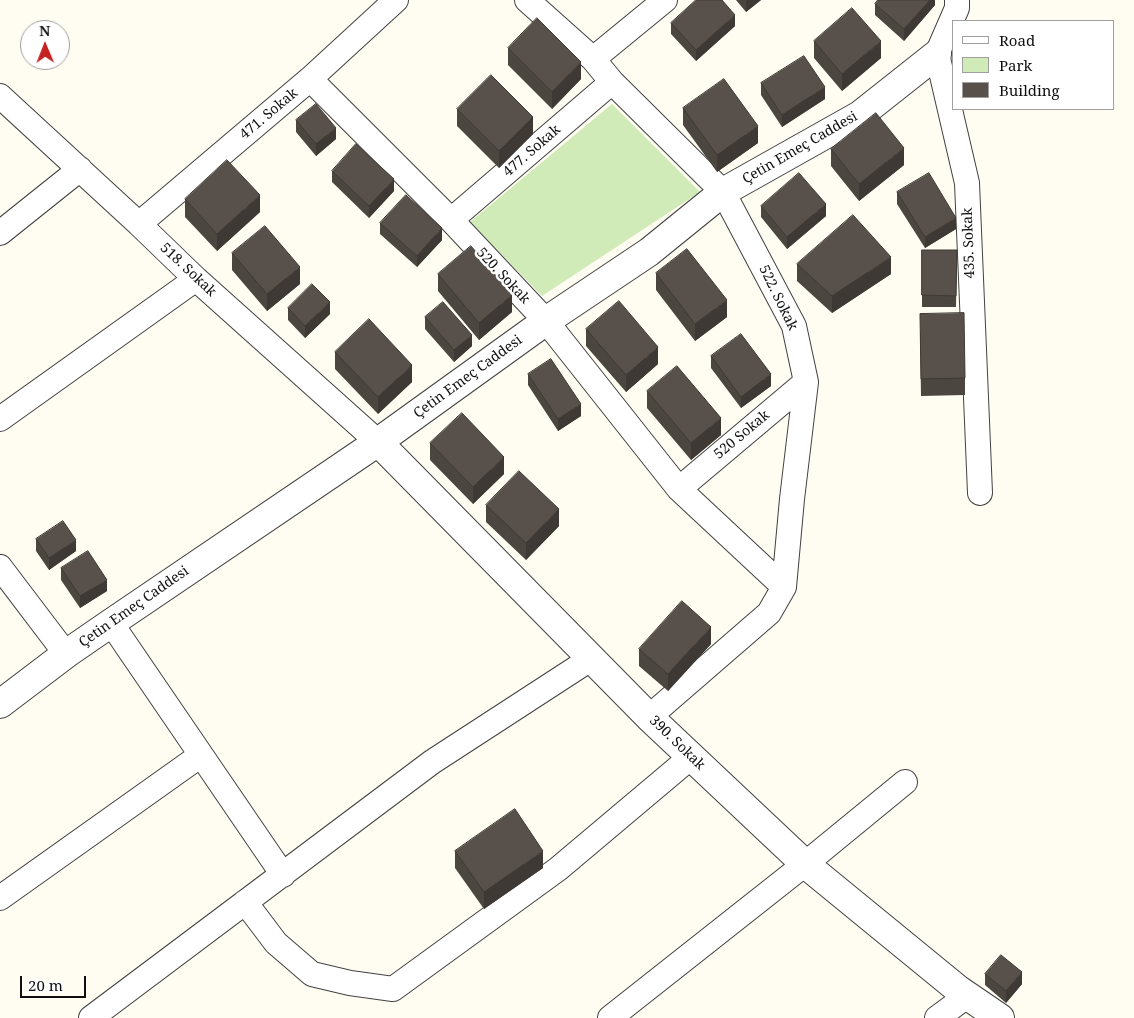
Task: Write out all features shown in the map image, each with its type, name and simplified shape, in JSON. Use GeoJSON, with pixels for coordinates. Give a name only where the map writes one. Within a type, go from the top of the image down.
{"type":"FeatureCollection","features":[{"type":"Feature","properties":{"kind":"street","name":"471. Sokak"},"geometry":{"type":"LineString","coordinates":[[139,224],[310,79],[396,0]]}},
{"type":"Feature","properties":{"kind":"street","name":"522. Sokak"},"geometry":{"type":"LineString","coordinates":[[527,0],[593,59],[612,82],[723,192],[794,326],[806,382],[784,587],[769,613],[649,717]]}},
{"type":"Feature","properties":{"kind":"street"},"geometry":{"type":"LineString","coordinates":[[593,59],[665,0]]}},
{"type":"Feature","properties":{"kind":"street"},"geometry":{"type":"LineString","coordinates":[[937,54],[957,8],[957,0]]}},
{"type":"Feature","properties":{"kind":"street","name":"Çetin Emeç Caddesi"},"geometry":{"type":"LineString","coordinates":[[0,704],[66,654],[378,442],[546,321],[649,252],[723,192],[860,114],[937,54]]}},
{"type":"Feature","properties":{"kind":"street","name":"435. Sokak"},"geometry":{"type":"LineString","coordinates":[[937,54],[967,183],[980,493]]}},
{"type":"Feature","properties":{"kind":"street","name":"520. Sokak"},"geometry":{"type":"LineString","coordinates":[[310,79],[451,220],[546,321],[679,489],[784,587]]}},
{"type":"Feature","properties":{"kind":"street","name":"477. Sokak"},"geometry":{"type":"LineString","coordinates":[[451,220],[612,82]]}},
{"type":"Feature","properties":{"kind":"street","name":"518. Sokak"},"geometry":{"type":"LineString","coordinates":[[0,96],[196,279],[378,442]]}},
{"type":"Feature","properties":{"kind":"street"},"geometry":{"type":"LineString","coordinates":[[0,233],[80,169]]}},
{"type":"Feature","properties":{"kind":"street"},"geometry":{"type":"LineString","coordinates":[[0,420],[196,279]]}},
{"type":"Feature","properties":{"kind":"street","name":"520 Sokak"},"geometry":{"type":"LineString","coordinates":[[679,489],[806,382]]}},
{"type":"Feature","properties":{"kind":"street","name":"390. Sokak"},"geometry":{"type":"LineString","coordinates":[[378,442],[649,717],[805,864],[959,990],[1000,1018]]}},
{"type":"Feature","properties":{"kind":"street"},"geometry":{"type":"LineString","coordinates":[[0,567],[66,654]]}},
{"type":"Feature","properties":{"kind":"street"},"geometry":{"type":"LineString","coordinates":[[111,623],[283,875]]}},
{"type":"Feature","properties":{"kind":"street"},"geometry":{"type":"LineString","coordinates":[[91,1018],[432,762],[592,658]]}},
{"type":"Feature","properties":{"kind":"street"},"geometry":{"type":"LineString","coordinates":[[0,898],[201,755]]}},
{"type":"Feature","properties":{"kind":"street"},"geometry":{"type":"LineString","coordinates":[[245,902],[276,943],[312,974],[350,984],[393,989],[558,869],[691,757]]}},
{"type":"Feature","properties":{"kind":"street"},"geometry":{"type":"LineString","coordinates":[[610,1018],[805,864],[905,782]]}},
{"type":"Feature","properties":{"kind":"street"},"geometry":{"type":"LineString","coordinates":[[937,1018],[967,996]]}},
{"type":"Feature","properties":{"kind":"green space"},"geometry":{"type":"Polygon","coordinates":[[[612,104],[700,192],[542,296],[470,222],[612,104]]]}},
{"type":"Feature","properties":{"kind":"building"},"geometry":{"type":"Polygon","coordinates":[[[696,0],[722,0],[735,15],[696,50],[671,23],[696,0]]]}},
{"type":"Feature","properties":{"kind":"building"},"geometry":{"type":"Polygon","coordinates":[[[878,0],[930,0],[904,29],[875,4],[878,0]]]}},
{"type":"Feature","properties":{"kind":"building"},"geometry":{"type":"Polygon","coordinates":[[[852,8],[881,41],[842,74],[814,41],[852,8]]]}},
{"type":"Feature","properties":{"kind":"building"},"geometry":{"type":"Polygon","coordinates":[[[537,18],[581,62],[552,92],[508,48],[537,18]]]}},
{"type":"Feature","properties":{"kind":"building"},"geometry":{"type":"Polygon","coordinates":[[[804,56],[825,87],[782,115],[761,83],[804,56]]]}},
{"type":"Feature","properties":{"kind":"building"},"geometry":{"type":"Polygon","coordinates":[[[491,75],[533,117],[499,151],[457,109],[491,75]]]}},
{"type":"Feature","properties":{"kind":"building"},"geometry":{"type":"Polygon","coordinates":[[[724,79],[758,126],[717,155],[683,108],[724,79]]]}},
{"type":"Feature","properties":{"kind":"building"},"geometry":{"type":"Polygon","coordinates":[[[316,104],[336,128],[316,144],[296,120],[316,104]]]}},
{"type":"Feature","properties":{"kind":"building"},"geometry":{"type":"Polygon","coordinates":[[[876,113],[904,148],[859,184],[831,149],[876,113]]]}},
{"type":"Feature","properties":{"kind":"building"},"geometry":{"type":"Polygon","coordinates":[[[356,144],[394,179],[369,206],[332,171],[356,144]]]}},
{"type":"Feature","properties":{"kind":"building"},"geometry":{"type":"Polygon","coordinates":[[[227,160],[260,195],[217,234],[185,199],[227,160]]]}},
{"type":"Feature","properties":{"kind":"building"},"geometry":{"type":"Polygon","coordinates":[[[799,173],[826,204],[787,237],[761,206],[799,173]]]}},
{"type":"Feature","properties":{"kind":"building"},"geometry":{"type":"Polygon","coordinates":[[[929,173],[956,218],[925,237],[897,192],[929,173]]]}},
{"type":"Feature","properties":{"kind":"building"},"geometry":{"type":"Polygon","coordinates":[[[406,195],[442,228],[417,256],[380,223],[406,195]]]}},
{"type":"Feature","properties":{"kind":"building"},"geometry":{"type":"Polygon","coordinates":[[[853,215],[891,257],[832,296],[797,264],[853,215]]]}},
{"type":"Feature","properties":{"kind":"building"},"geometry":{"type":"Polygon","coordinates":[[[265,226],[300,267],[267,294],[232,253],[265,226]]]}},
{"type":"Feature","properties":{"kind":"building"},"geometry":{"type":"Polygon","coordinates":[[[471,246],[512,295],[479,323],[438,274],[471,246]]]}},
{"type":"Feature","properties":{"kind":"building"},"geometry":{"type":"Polygon","coordinates":[[[687,249],[727,300],[695,324],[656,273],[687,249]]]}},
{"type":"Feature","properties":{"kind":"building"},"geometry":{"type":"Polygon","coordinates":[[[922,250],[957,250],[956,296],[922,295],[922,250]]]}},
{"type":"Feature","properties":{"kind":"building"},"geometry":{"type":"Polygon","coordinates":[[[312,284],[330,302],[305,326],[288,308],[312,284]]]}},
{"type":"Feature","properties":{"kind":"building"},"geometry":{"type":"Polygon","coordinates":[[[619,301],[658,347],[626,375],[586,329],[619,301]]]}},
{"type":"Feature","properties":{"kind":"building"},"geometry":{"type":"Polygon","coordinates":[[[443,302],[472,335],[454,350],[425,317],[443,302]]]}},
{"type":"Feature","properties":{"kind":"building"},"geometry":{"type":"Polygon","coordinates":[[[964,313],[965,378],[921,379],[920,314],[964,313]]]}},
{"type":"Feature","properties":{"kind":"building"},"geometry":{"type":"Polygon","coordinates":[[[369,319],[412,365],[378,397],[335,352],[369,319]]]}},
{"type":"Feature","properties":{"kind":"building"},"geometry":{"type":"Polygon","coordinates":[[[741,334],[771,374],[741,397],[711,356],[741,334]]]}},
{"type":"Feature","properties":{"kind":"building"},"geometry":{"type":"Polygon","coordinates":[[[551,359],[581,404],[558,419],[528,374],[551,359]]]}},
{"type":"Feature","properties":{"kind":"building"},"geometry":{"type":"Polygon","coordinates":[[[677,366],[721,418],[691,443],[647,391],[677,366]]]}},
{"type":"Feature","properties":{"kind":"building"},"geometry":{"type":"Polygon","coordinates":[[[462,413],[504,457],[473,487],[430,443],[462,413]]]}},
{"type":"Feature","properties":{"kind":"building"},"geometry":{"type":"Polygon","coordinates":[[[519,471],[559,509],[526,543],[486,505],[519,471]]]}},
{"type":"Feature","properties":{"kind":"building"},"geometry":{"type":"Polygon","coordinates":[[[63,521],[76,540],[49,558],[36,539],[63,521]]]}},
{"type":"Feature","properties":{"kind":"building"},"geometry":{"type":"Polygon","coordinates":[[[88,551],[107,580],[80,596],[61,568],[88,551]]]}},
{"type":"Feature","properties":{"kind":"building"},"geometry":{"type":"Polygon","coordinates":[[[682,601],[711,627],[668,674],[639,649],[682,601]]]}},
{"type":"Feature","properties":{"kind":"building"},"geometry":{"type":"Polygon","coordinates":[[[515,809],[543,851],[484,892],[455,851],[515,809]]]}},
{"type":"Feature","properties":{"kind":"building"},"geometry":{"type":"Polygon","coordinates":[[[1001,955],[1022,972],[1006,991],[985,974],[1001,955]]]}}]}
